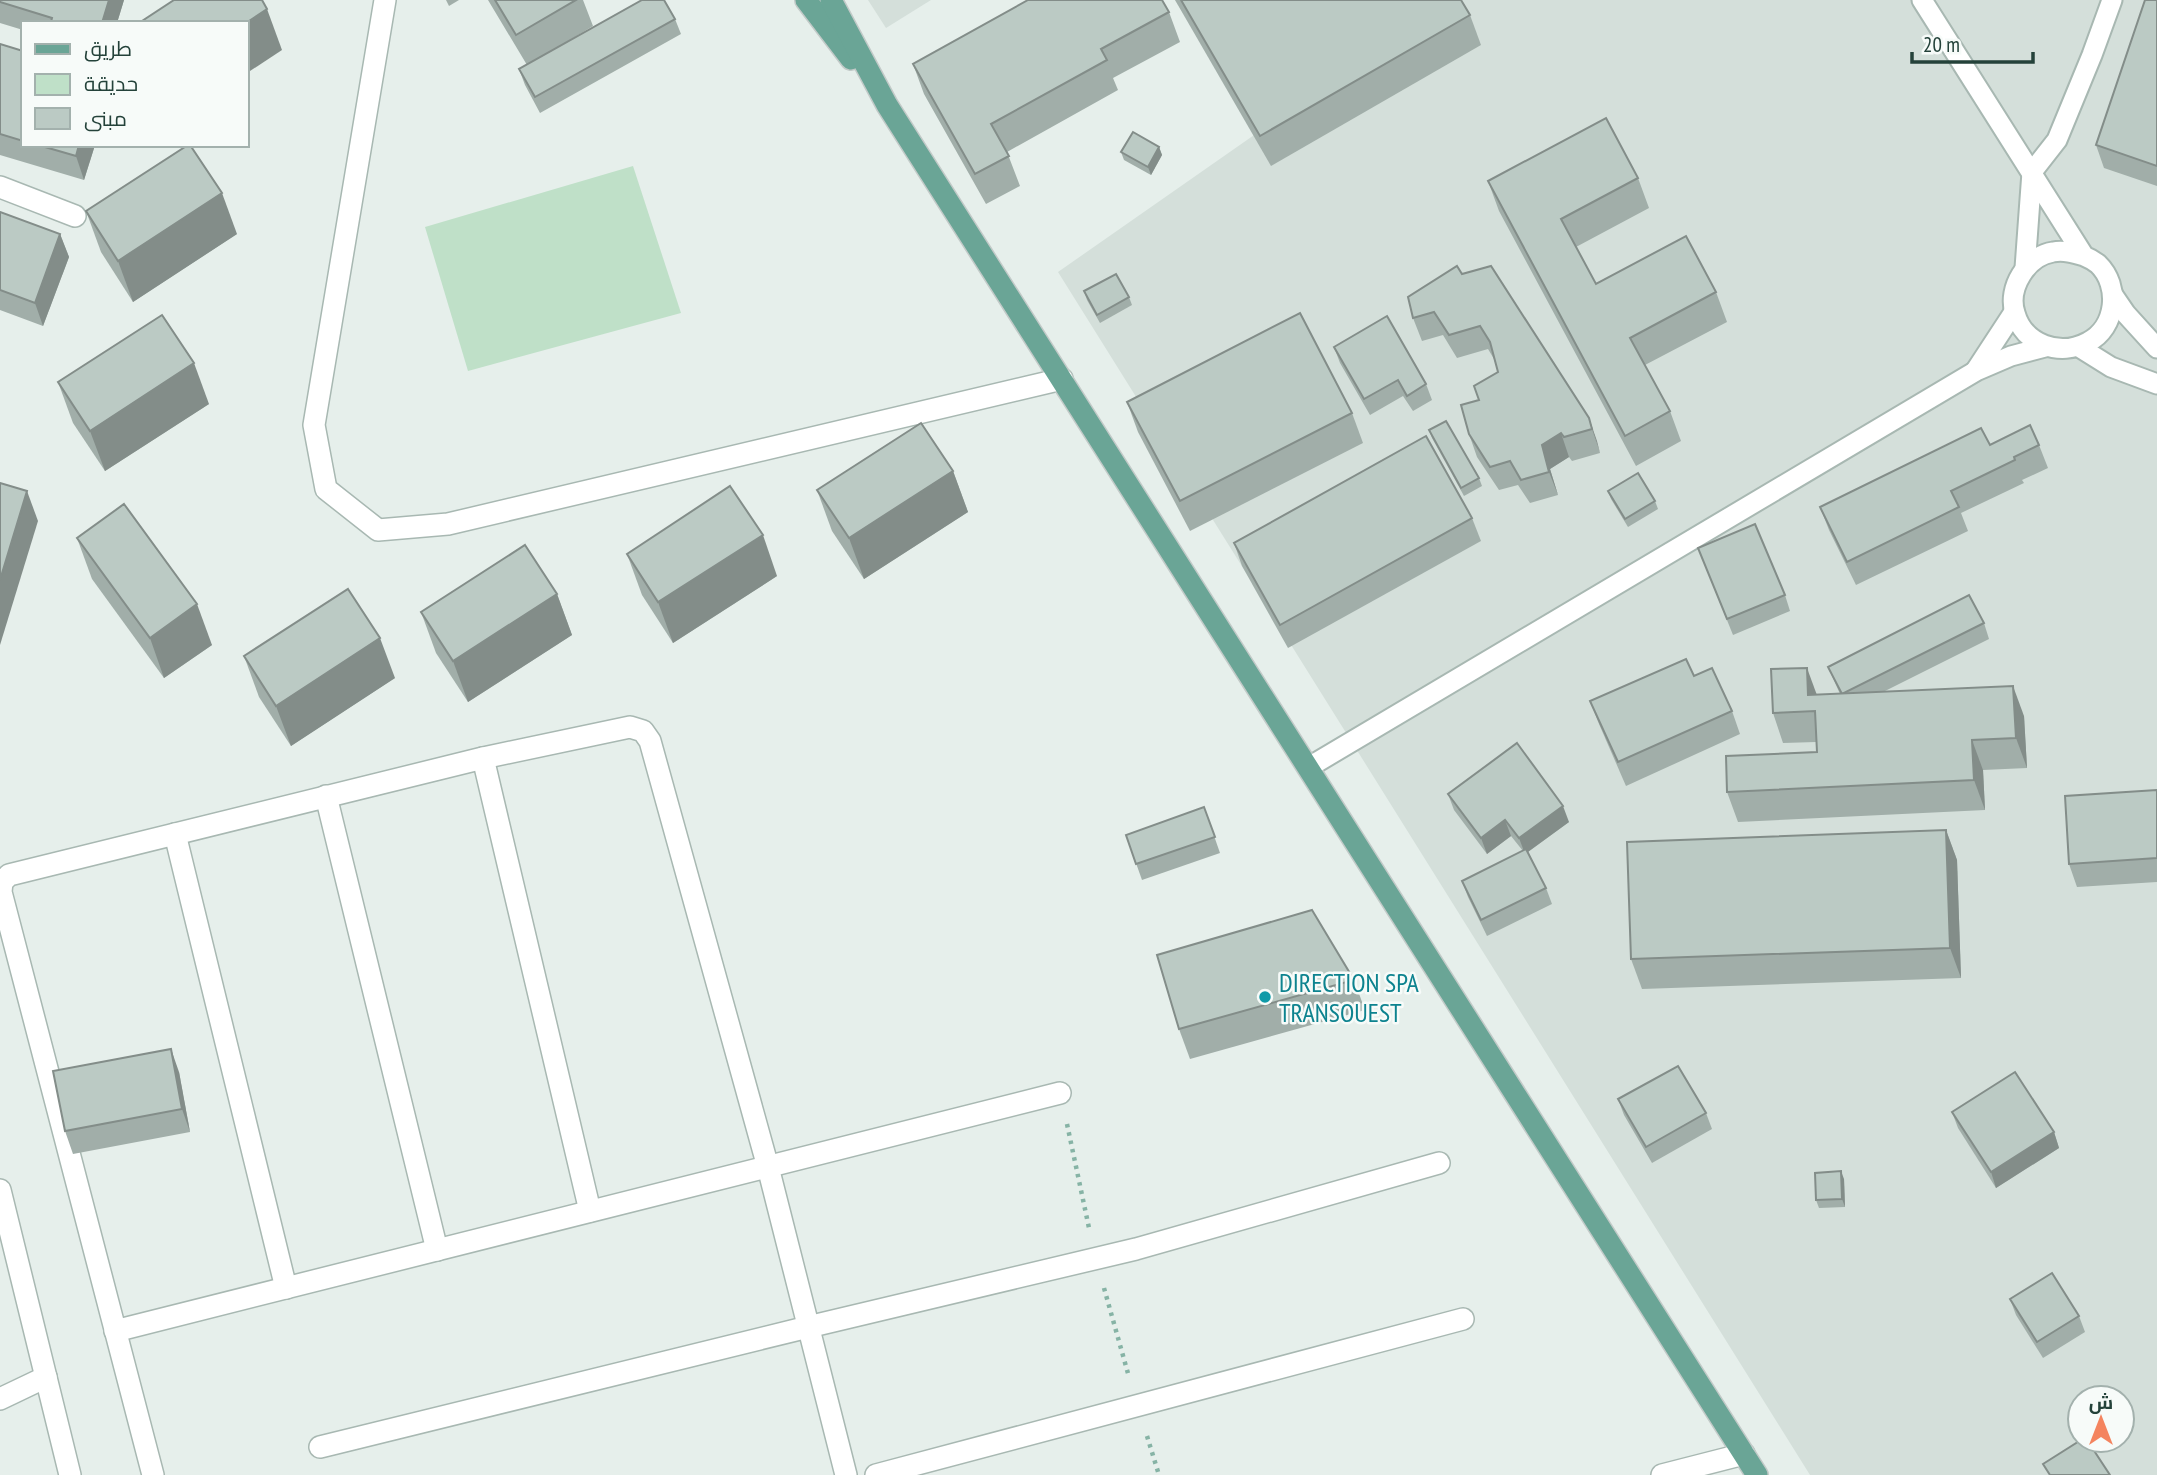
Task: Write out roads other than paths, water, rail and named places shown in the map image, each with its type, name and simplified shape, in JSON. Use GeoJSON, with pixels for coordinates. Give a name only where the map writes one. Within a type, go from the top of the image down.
{"type":"FeatureCollection","features":[{"type":"Feature","properties":{"kind":"main road"},"geometry":{"type":"LineString","coordinates":[[806,0],[887,105]]}},
{"type":"Feature","properties":{"kind":"main road"},"geometry":{"type":"LineString","coordinates":[[831,0],[887,105],[1757,1475]]}},
{"type":"Feature","properties":{"kind":"street"},"geometry":{"type":"LineString","coordinates":[[385,0],[314,425],[326,489],[378,530],[448,524],[1062,379]]}},
{"type":"Feature","properties":{"kind":"street"},"geometry":{"type":"LineString","coordinates":[[0,187],[75,216]]}},
{"type":"Feature","properties":{"kind":"street"},"geometry":{"type":"LineString","coordinates":[[153,1475],[1,892],[2,882],[9,875],[326,796],[483,758],[630,727],[643,731],[650,741],[768,1167],[846,1475]]}},
{"type":"Feature","properties":{"kind":"street"},"geometry":{"type":"LineString","coordinates":[[483,758],[590,1211]]}},
{"type":"Feature","properties":{"kind":"street"},"geometry":{"type":"LineString","coordinates":[[326,796],[437,1250]]}},
{"type":"Feature","properties":{"kind":"street"},"geometry":{"type":"LineString","coordinates":[[175,834],[286,1288]]}},
{"type":"Feature","properties":{"kind":"street"},"geometry":{"type":"LineString","coordinates":[[116,1331],[1060,1093]]}},
{"type":"Feature","properties":{"kind":"street"},"geometry":{"type":"LineString","coordinates":[[320,1447],[808,1326],[1136,1249],[1439,1163]]}},
{"type":"Feature","properties":{"kind":"street"},"geometry":{"type":"LineString","coordinates":[[2,1204],[70,1475]]}},
{"type":"Feature","properties":{"kind":"street"},"geometry":{"type":"LineString","coordinates":[[876,1475],[1463,1319]]}},
{"type":"Feature","properties":{"kind":"street"},"geometry":{"type":"LineString","coordinates":[[0,1399],[46,1377]]}},
{"type":"Feature","properties":{"kind":"street"},"geometry":{"type":"LineString","coordinates":[[1662,1475],[1744,1454]]}},
{"type":"Feature","properties":{"kind":"lane"},"geometry":{"type":"LineString","coordinates":[[1922,0],[2084,256]]}},
{"type":"Feature","properties":{"kind":"lane"},"geometry":{"type":"LineString","coordinates":[[2025,268],[2032,172],[2057,140],[2112,0]]}},
{"type":"Feature","properties":{"kind":"lane"},"geometry":{"type":"LineString","coordinates":[[2113,295],[2112,312],[2105,327],[2094,340],[2078,348],[2062,350],[2045,347],[2031,338],[2014,312],[2013,296],[2025,268],[2037,258],[2051,252],[2068,251],[2099,265],[2108,279],[2113,295],[2126,314],[2157,348]]}},
{"type":"Feature","properties":{"kind":"lane"},"geometry":{"type":"LineString","coordinates":[[1976,371],[2014,312]]}},
{"type":"Feature","properties":{"kind":"lane"},"geometry":{"type":"LineString","coordinates":[[1309,767],[1976,371],[2011,356],[2045,347]]}},
{"type":"Feature","properties":{"kind":"lane"},"geometry":{"type":"LineString","coordinates":[[2078,348],[2110,368],[2157,384]]}},
{"type":"Feature","properties":{"kind":"place","name":"DIRECTION SPA TRANSOUEST"},"geometry":{"type":"Point","coordinates":[1265,997]}}]}
